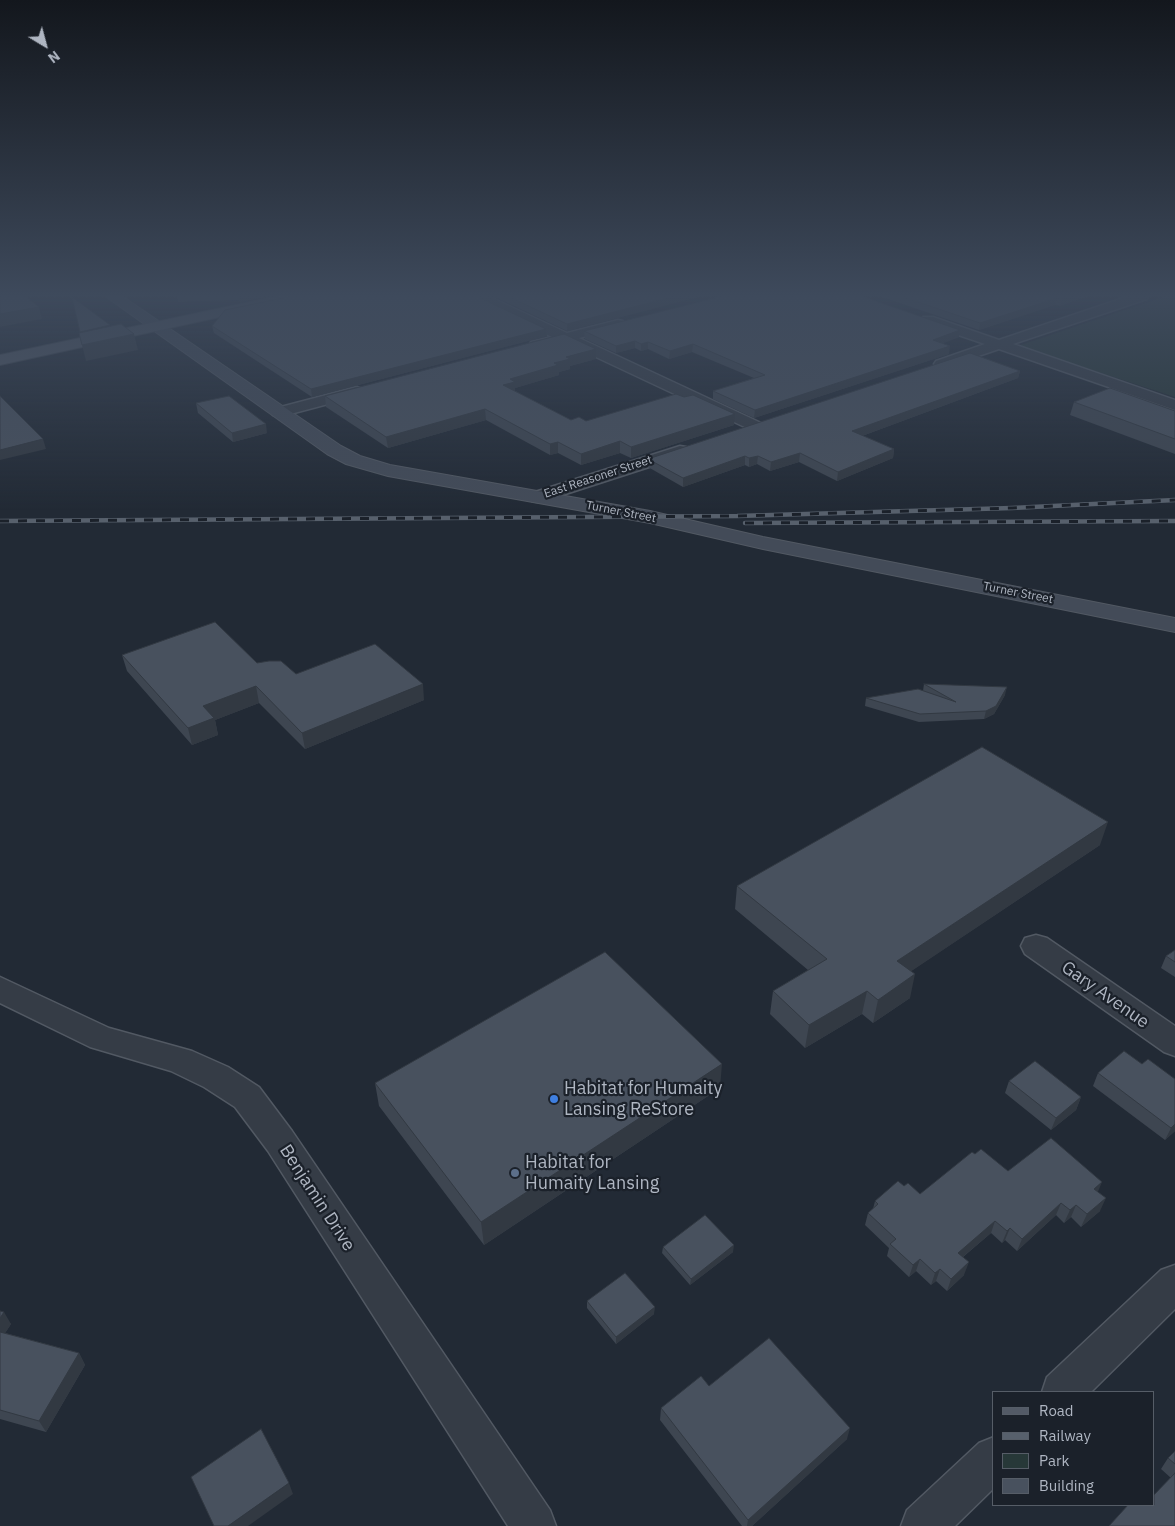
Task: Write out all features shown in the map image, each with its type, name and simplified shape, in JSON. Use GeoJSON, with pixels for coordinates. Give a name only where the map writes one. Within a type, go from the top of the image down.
{"type":"FeatureCollection","features":[{"type":"Feature","properties":{"kind":"street","name":"Turner Street"},"geometry":{"type":"LineString","coordinates":[[208,367],[279,412],[334,450],[353,460],[388,470],[657,518],[763,542],[1175,625]]}},
{"type":"Feature","properties":{"kind":"street"},"geometry":{"type":"LineString","coordinates":[[627,367],[755,426]]}},
{"type":"Feature","properties":{"kind":"street"},"geometry":{"type":"LineString","coordinates":[[924,370],[932,367]]}},
{"type":"Feature","properties":{"kind":"street"},"geometry":{"type":"LineString","coordinates":[[1068,367],[1175,404]]}},
{"type":"Feature","properties":{"kind":"street"},"geometry":{"type":"LineString","coordinates":[[279,412],[366,390]]}},
{"type":"Feature","properties":{"kind":"street"},"geometry":{"type":"LineString","coordinates":[[736,432],[774,420]]}},
{"type":"Feature","properties":{"kind":"street","name":"East Reasoner Street"},"geometry":{"type":"LineString","coordinates":[[538,497],[698,444]]}},
{"type":"Feature","properties":{"kind":"street","name":"Gary Avenue"},"geometry":{"type":"LineString","coordinates":[[1036,946],[1175,1043]]}},
{"type":"Feature","properties":{"kind":"street","name":"Benjamin Drive"},"geometry":{"type":"LineString","coordinates":[[0,989],[101,1038],[180,1060],[216,1077],[247,1097],[280,1141],[534,1526]]}},
{"type":"Feature","properties":{"kind":"street"},"geometry":{"type":"LineString","coordinates":[[1063,1391],[1175,1283]]}},
{"type":"Feature","properties":{"kind":"street"},"geometry":{"type":"LineString","coordinates":[[923,1526],[992,1460]]}},
{"type":"Feature","properties":{"kind":"green space"},"geometry":{"type":"Polygon","coordinates":[[[1083,367],[1175,367],[1175,397],[1083,367]]]}},
{"type":"Feature","properties":{"kind":"building"},"geometry":{"type":"Polygon","coordinates":[[[277,367],[396,367],[311,389],[277,367]]]}},
{"type":"Feature","properties":{"kind":"building"},"geometry":{"type":"Polygon","coordinates":[[[436,367],[550,367],[510,379],[515,382],[503,385],[571,420],[579,417],[586,421],[676,394],[684,397],[693,395],[735,414],[631,447],[620,441],[581,454],[558,442],[550,444],[485,409],[386,437],[325,396],[436,367]]]}},
{"type":"Feature","properties":{"kind":"building"},"geometry":{"type":"Polygon","coordinates":[[[747,367],[885,367],[755,410],[713,391],[765,375],[747,367]]]}},
{"type":"Feature","properties":{"kind":"building"},"geometry":{"type":"Polygon","coordinates":[[[927,367],[1009,367],[1020,371],[852,431],[894,449],[838,472],[800,453],[771,462],[758,456],[749,458],[745,456],[683,478],[648,459],[927,367]]]}},
{"type":"Feature","properties":{"kind":"building"},"geometry":{"type":"Polygon","coordinates":[[[1110,388],[1175,411],[1175,439],[1074,402],[1110,388]]]}},
{"type":"Feature","properties":{"kind":"building"},"geometry":{"type":"Polygon","coordinates":[[[0,396],[43,439],[0,450],[0,396]]]}},
{"type":"Feature","properties":{"kind":"building"},"geometry":{"type":"Polygon","coordinates":[[[229,396],[266,424],[232,433],[196,403],[229,396]]]}},
{"type":"Feature","properties":{"kind":"building"},"geometry":{"type":"Polygon","coordinates":[[[215,622],[257,663],[281,661],[296,674],[375,644],[423,684],[302,733],[256,686],[203,706],[214,718],[188,728],[122,655],[215,622]]]}},
{"type":"Feature","properties":{"kind":"building"},"geometry":{"type":"Polygon","coordinates":[[[924,684],[1007,687],[996,706],[986,711],[920,714],[866,698],[918,689],[956,702],[924,684]]]}},
{"type":"Feature","properties":{"kind":"building"},"geometry":{"type":"Polygon","coordinates":[[[982,747],[1108,822],[897,961],[915,974],[878,1000],[867,991],[809,1025],[773,991],[827,959],[737,886],[982,747]]]}},
{"type":"Feature","properties":{"kind":"building"},"geometry":{"type":"Polygon","coordinates":[[[1175,950],[1175,962],[1166,956],[1175,950]]]}},
{"type":"Feature","properties":{"kind":"building"},"geometry":{"type":"Polygon","coordinates":[[[605,952],[722,1064],[481,1222],[375,1083],[605,952]]]}},
{"type":"Feature","properties":{"kind":"building"},"geometry":{"type":"Polygon","coordinates":[[[1124,1051],[1142,1064],[1148,1059],[1175,1079],[1175,1124],[1171,1128],[1098,1073],[1124,1051]]]}},
{"type":"Feature","properties":{"kind":"building"},"geometry":{"type":"Polygon","coordinates":[[[1035,1061],[1081,1097],[1056,1118],[1009,1081],[1035,1061]]]}},
{"type":"Feature","properties":{"kind":"building"},"geometry":{"type":"Polygon","coordinates":[[[1051,1138],[1102,1182],[1094,1189],[1106,1198],[1087,1214],[1076,1205],[1070,1210],[1061,1203],[1022,1239],[1010,1228],[1007,1231],[995,1221],[958,1253],[969,1262],[951,1279],[940,1269],[935,1273],[920,1259],[913,1265],[890,1244],[896,1239],[868,1213],[878,1204],[875,1201],[898,1181],[904,1186],[908,1183],[920,1194],[972,1152],[975,1154],[981,1149],[1008,1171],[1051,1138]]]}},
{"type":"Feature","properties":{"kind":"building"},"geometry":{"type":"Polygon","coordinates":[[[705,1215],[734,1245],[691,1279],[663,1247],[705,1215]]]}},
{"type":"Feature","properties":{"kind":"building"},"geometry":{"type":"Polygon","coordinates":[[[625,1273],[655,1307],[616,1337],[587,1301],[625,1273]]]}},
{"type":"Feature","properties":{"kind":"building"},"geometry":{"type":"Polygon","coordinates":[[[0,1332],[79,1353],[39,1421],[0,1410],[0,1332]]]}},
{"type":"Feature","properties":{"kind":"building"},"geometry":{"type":"Polygon","coordinates":[[[769,1338],[850,1428],[748,1520],[661,1408],[701,1376],[709,1386],[769,1338]]]}},
{"type":"Feature","properties":{"kind":"building"},"geometry":{"type":"Polygon","coordinates":[[[261,1429],[289,1483],[228,1526],[214,1526],[191,1477],[261,1429]]]}},
{"type":"Feature","properties":{"kind":"building"},"geometry":{"type":"Polygon","coordinates":[[[1175,1451],[1175,1464],[1168,1458],[1175,1451]]]}},
{"type":"Feature","properties":{"kind":"building"},"geometry":{"type":"Polygon","coordinates":[[[1175,1473],[1175,1526],[1109,1526],[1127,1506],[1155,1506],[1155,1494],[1175,1473]]]}},
{"type":"Feature","properties":{"kind":"railway"},"geometry":{"type":"LineString","coordinates":[[0,521],[737,516],[1012,508],[1175,500]]}},
{"type":"Feature","properties":{"kind":"railway"},"geometry":{"type":"LineString","coordinates":[[745,523],[1175,521]]}},
{"type":"Feature","properties":{"kind":"place","name":"Habitat for Humaity Lansing ReStore"},"geometry":{"type":"Point","coordinates":[554,1099]}},
{"type":"Feature","properties":{"kind":"place","name":"Habitat for Humaity Lansing"},"geometry":{"type":"Point","coordinates":[515,1173]}}]}
